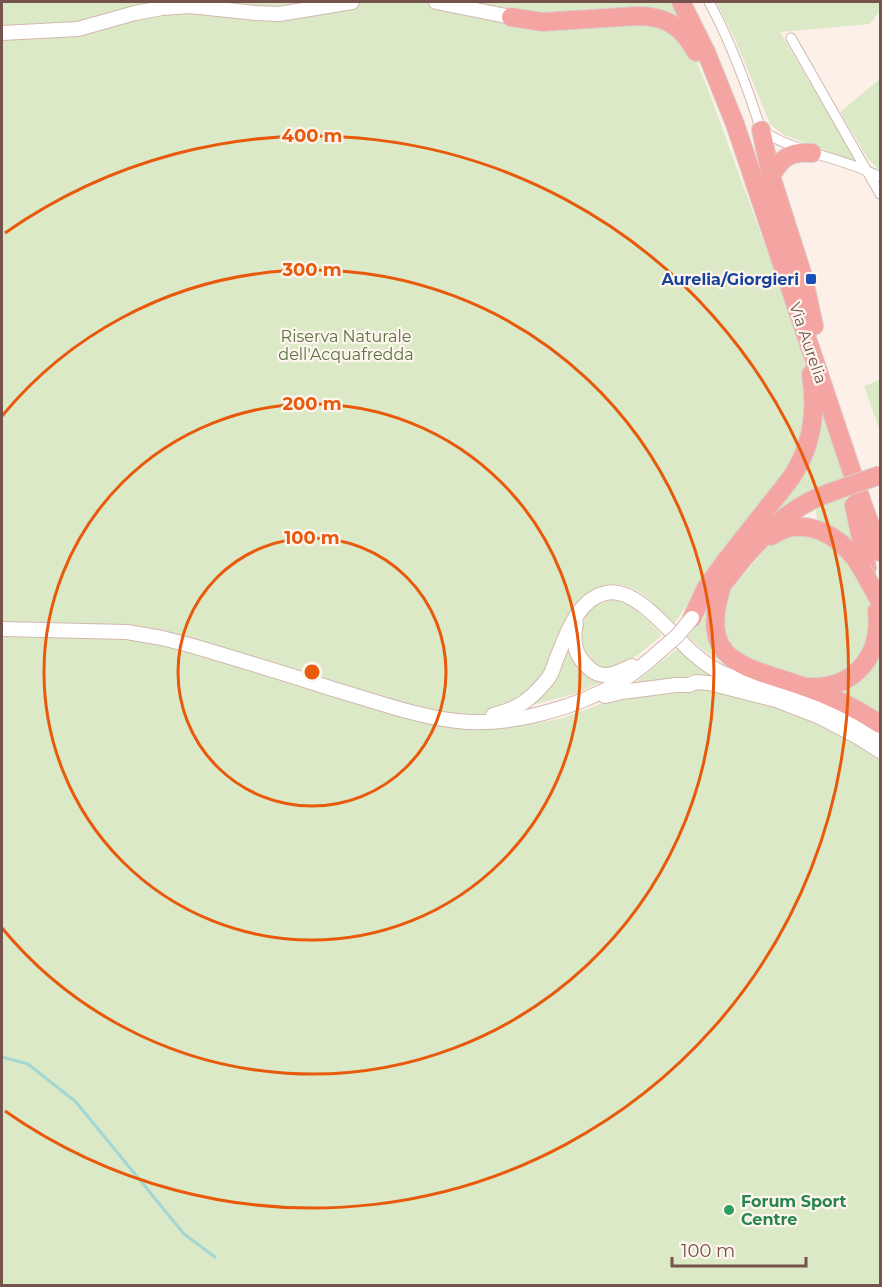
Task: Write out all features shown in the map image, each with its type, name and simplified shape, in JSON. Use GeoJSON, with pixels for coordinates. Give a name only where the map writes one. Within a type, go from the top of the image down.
{"type":"FeatureCollection","features":[{"type":"Feature","properties":{"kind":"highway","name":"Via Aurelia"},"geometry":{"type":"LineString","coordinates":[[681,2],[715,72],[735,124],[880,552]]}},
{"type":"Feature","properties":{"kind":"highway","name":"Via Aurelia"},"geometry":{"type":"LineString","coordinates":[[694,2],[713,38],[736,93],[880,520]]}},
{"type":"Feature","properties":{"kind":"highway"},"geometry":{"type":"LineString","coordinates":[[511,17],[542,22],[646,16],[673,24],[686,35],[693,47],[706,73],[734,146],[753,179]]}},
{"type":"Feature","properties":{"kind":"highway"},"geometry":{"type":"LineString","coordinates":[[761,130],[771,176],[803,276],[814,326]]}},
{"type":"Feature","properties":{"kind":"highway"},"geometry":{"type":"LineString","coordinates":[[771,176],[779,162],[787,156],[795,153],[812,153]]}},
{"type":"Feature","properties":{"kind":"highway"},"geometry":{"type":"LineString","coordinates":[[692,618],[706,588],[791,478],[801,463],[808,445],[814,413],[813,386],[788,283]]}},
{"type":"Feature","properties":{"kind":"highway"},"geometry":{"type":"LineString","coordinates":[[807,687],[819,688],[850,678],[862,667],[876,642],[879,606],[865,569],[840,436]]}},
{"type":"Feature","properties":{"kind":"highway"},"geometry":{"type":"LineString","coordinates":[[692,618],[722,586],[749,551],[786,515],[824,495],[880,475]]}},
{"type":"Feature","properties":{"kind":"highway"},"geometry":{"type":"LineString","coordinates":[[816,529],[812,507],[813,503],[824,495]]}},
{"type":"Feature","properties":{"kind":"highway"},"geometry":{"type":"LineString","coordinates":[[749,551],[787,528],[816,529],[834,537],[865,569]]}},
{"type":"Feature","properties":{"kind":"highway"},"geometry":{"type":"LineString","coordinates":[[722,586],[717,602],[715,630],[719,642],[734,661],[807,687],[853,708],[880,724]]}},
{"type":"Feature","properties":{"kind":"street"},"geometry":{"type":"LineString","coordinates":[[2,33],[78,29],[162,8],[190,6],[279,14],[352,2]]}},
{"type":"Feature","properties":{"kind":"street"},"geometry":{"type":"LineString","coordinates":[[436,2],[511,17]]}},
{"type":"Feature","properties":{"kind":"street"},"geometry":{"type":"LineString","coordinates":[[709,2],[743,76],[761,130],[812,153],[867,170],[880,177]]}},
{"type":"Feature","properties":{"kind":"street"},"geometry":{"type":"LineString","coordinates":[[791,38],[880,194]]}},
{"type":"Feature","properties":{"kind":"street"},"geometry":{"type":"LineString","coordinates":[[447,720],[494,715],[516,708],[530,699],[550,676],[575,617],[583,607],[597,596],[616,592],[626,594],[640,602],[692,653],[717,670],[729,676],[819,703],[849,717],[880,737]]}},
{"type":"Feature","properties":{"kind":"street"},"geometry":{"type":"LineString","coordinates":[[583,607],[574,632],[576,650],[585,664],[597,674],[620,672],[663,649]]}},
{"type":"Feature","properties":{"kind":"street"},"geometry":{"type":"LineString","coordinates":[[563,708],[610,687],[640,668],[677,636],[692,618]]}},
{"type":"Feature","properties":{"kind":"street"},"geometry":{"type":"LineString","coordinates":[[2,629],[112,632],[162,638],[390,706],[463,722],[494,722],[542,714],[622,692],[676,685],[688,686],[696,682],[709,683],[776,700],[820,717],[880,751]]}},
{"type":"Feature","properties":{"kind":"green space","name":"Riserva Naturale dell'Acquafredda"},"geometry":{"type":"Polygon","coordinates":[[[2,2],[672,2],[683,23],[708,89],[790,314],[803,355],[810,396],[796,461],[711,568],[676,621],[673,624],[648,599],[630,587],[611,584],[594,589],[579,600],[573,608],[548,667],[528,706],[538,723],[563,718],[611,700],[684,687],[732,692],[810,718],[868,749],[880,758],[880,1285],[2,1286],[2,2]]]}},
{"type":"Feature","properties":{"kind":"green space"},"geometry":{"type":"Polygon","coordinates":[[[716,2],[880,2],[880,11],[870,24],[780,32],[857,162],[784,135],[770,124],[735,39],[716,2]]]}},
{"type":"Feature","properties":{"kind":"green space"},"geometry":{"type":"Polygon","coordinates":[[[880,79],[880,171],[868,159],[840,112],[880,79]]]}},
{"type":"Feature","properties":{"kind":"green space"},"geometry":{"type":"Polygon","coordinates":[[[880,380],[880,431],[864,386],[880,380]]]}},
{"type":"Feature","properties":{"kind":"green space"},"geometry":{"type":"Polygon","coordinates":[[[821,399],[845,480],[761,529],[821,399]]]}},
{"type":"Feature","properties":{"kind":"green space"},"geometry":{"type":"Polygon","coordinates":[[[845,497],[857,551],[819,521],[816,515],[817,505],[845,497]]]}},
{"type":"Feature","properties":{"kind":"green space"},"geometry":{"type":"Polygon","coordinates":[[[805,535],[828,543],[852,565],[868,599],[872,622],[863,654],[841,673],[821,679],[805,678],[754,663],[732,649],[723,627],[727,598],[767,547],[779,540],[805,535]]]}},
{"type":"Feature","properties":{"kind":"green space"},"geometry":{"type":"Polygon","coordinates":[[[613,600],[634,609],[662,635],[625,662],[611,668],[600,668],[591,662],[585,652],[581,640],[582,627],[587,615],[597,606],[613,600]]]}},
{"type":"Feature","properties":{"kind":"green space"},"geometry":{"type":"Polygon","coordinates":[[[710,611],[735,667],[715,658],[687,636],[710,611]]]}},
{"type":"Feature","properties":{"kind":"green space"},"geometry":{"type":"Polygon","coordinates":[[[567,646],[570,646],[604,681],[574,694],[532,705],[545,691],[567,646]]]}},
{"type":"Feature","properties":{"kind":"green space"},"geometry":{"type":"Polygon","coordinates":[[[677,649],[730,682],[699,675],[686,679],[635,683],[677,649]]]}},
{"type":"Feature","properties":{"kind":"green space"},"geometry":{"type":"Polygon","coordinates":[[[880,653],[880,717],[832,691],[869,670],[880,653]]]}},
{"type":"Feature","properties":{"kind":"waterway"},"geometry":{"type":"LineString","coordinates":[[2,1057],[28,1064],[76,1102],[184,1234],[215,1257]]}},
{"type":"Feature","properties":{"kind":"place","name":"Aurelia/Giorgieri"},"geometry":{"type":"Point","coordinates":[811,279]}},
{"type":"Feature","properties":{"kind":"place","name":"Forum Sport Centre"},"geometry":{"type":"Point","coordinates":[729,1210]}}]}
